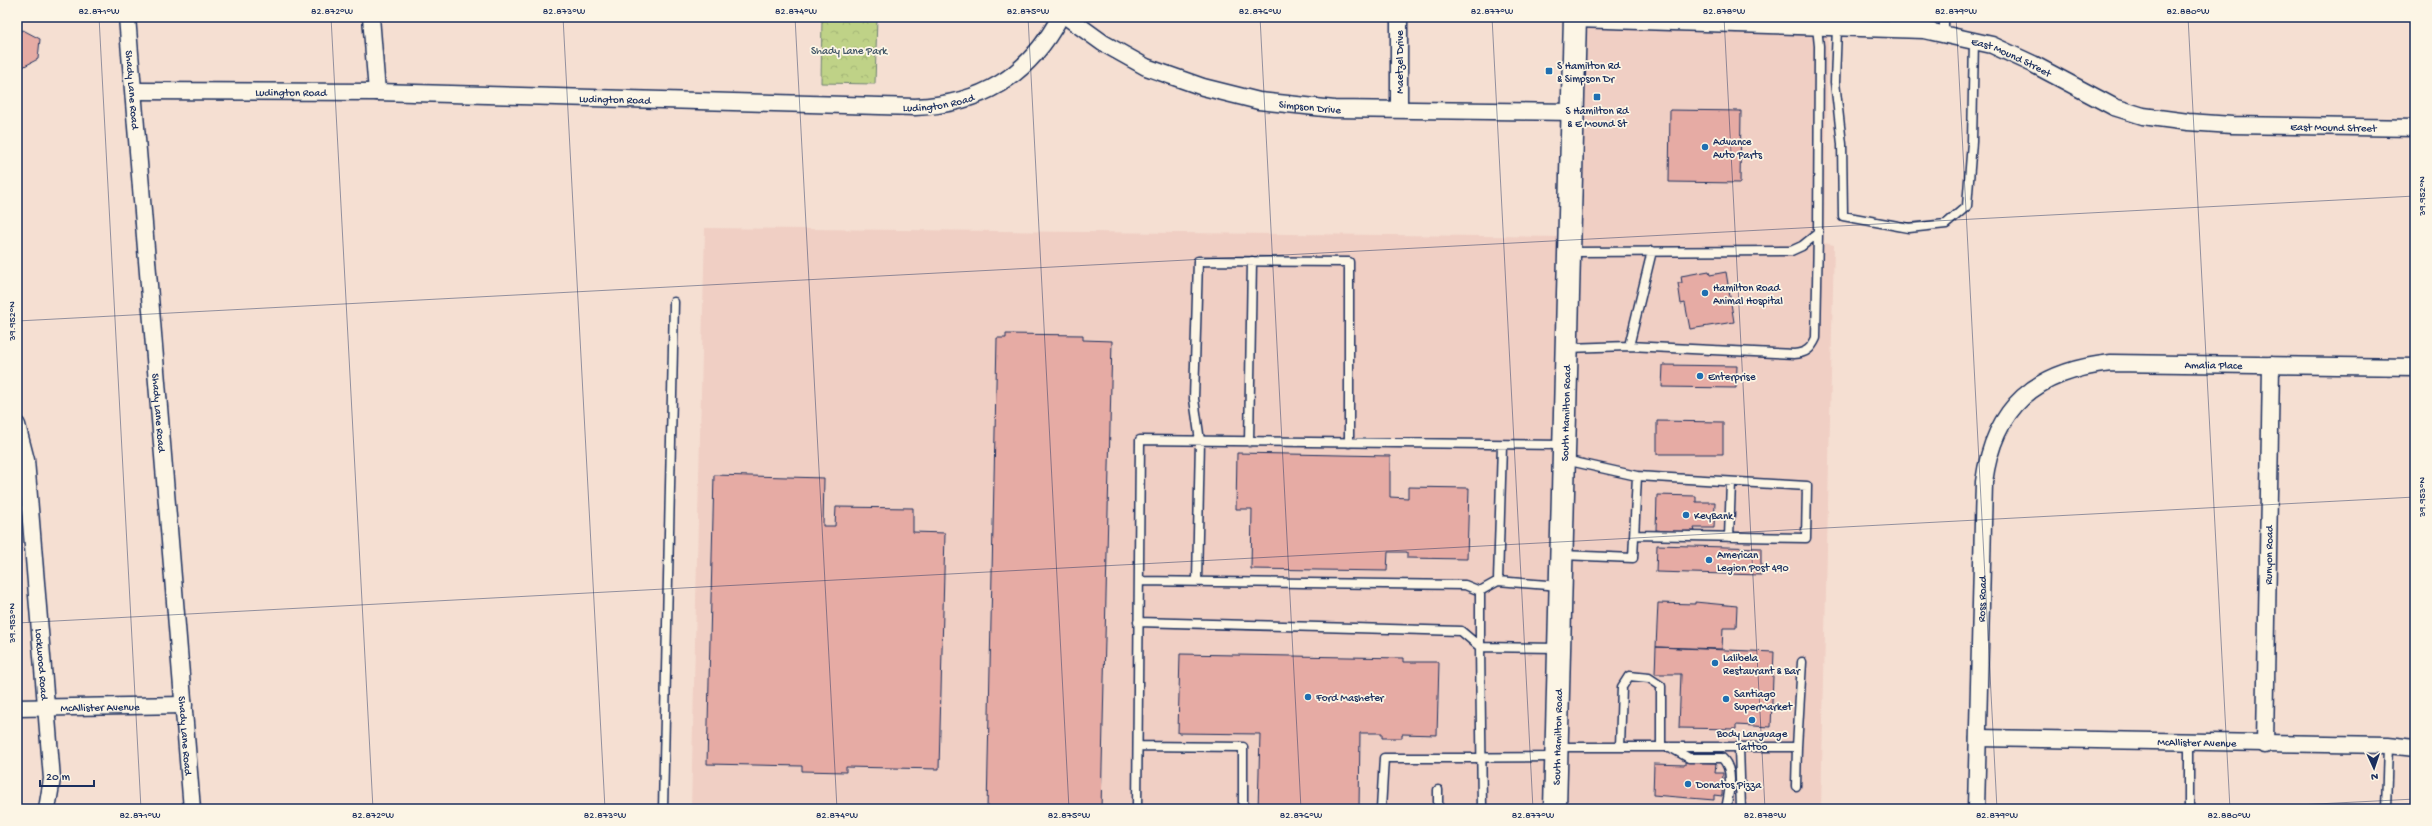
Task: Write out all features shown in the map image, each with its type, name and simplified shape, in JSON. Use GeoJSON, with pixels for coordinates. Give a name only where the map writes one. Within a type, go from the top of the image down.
{"type":"FeatureCollection","features":[{"type":"Feature","properties":{"kind":"main road","name":"South Hamilton Road"},"geometry":{"type":"LineString","coordinates":[[1555,809],[1576,18]]}},
{"type":"Feature","properties":{"kind":"street","name":"Shady Lane Road"},"geometry":{"type":"LineString","coordinates":[[127,17],[192,809]]}},
{"type":"Feature","properties":{"kind":"street"},"geometry":{"type":"LineString","coordinates":[[371,17],[377,92]]}},
{"type":"Feature","properties":{"kind":"street","name":"Ludington Road"},"geometry":{"type":"LineString","coordinates":[[134,91],[377,92],[915,107],[942,106],[976,97],[995,87],[1030,60],[1050,36],[1060,17]]}},
{"type":"Feature","properties":{"kind":"street","name":"Simpson Drive"},"geometry":{"type":"LineString","coordinates":[[1067,17],[1102,43],[1146,67],[1203,88],[1267,102],[1334,109],[1399,108],[1573,112]]}},
{"type":"Feature","properties":{"kind":"street","name":"Maetzel Drive"},"geometry":{"type":"LineString","coordinates":[[1399,17],[1399,108]]}},
{"type":"Feature","properties":{"kind":"street","name":"East Mound Street"},"geometry":{"type":"LineString","coordinates":[[1576,18],[1817,22],[1837,27],[1897,28],[1944,25],[1974,40],[1992,45],[2033,64],[2114,107],[2150,117],[2188,122],[2232,125],[2415,128]]}},
{"type":"Feature","properties":{"kind":"street","name":"Amalia Place"},"geometry":{"type":"LineString","coordinates":[[2021,398],[2062,372],[2086,365],[2111,363],[2415,367]]}},
{"type":"Feature","properties":{"kind":"street","name":"Runyon Road"},"geometry":{"type":"LineString","coordinates":[[2265,745],[2271,365]]}},
{"type":"Feature","properties":{"kind":"street","name":"Ross Road"},"geometry":{"type":"LineString","coordinates":[[1976,809],[1984,482],[1988,459],[1995,436],[2021,398]]}},
{"type":"Feature","properties":{"kind":"street","name":"Lockwood Road"},"geometry":{"type":"LineString","coordinates":[[17,425],[26,460],[47,708],[52,779],[47,809]]}},
{"type":"Feature","properties":{"kind":"street","name":"McAllister Avenue"},"geometry":{"type":"LineString","coordinates":[[17,708],[184,705]]}},
{"type":"Feature","properties":{"kind":"street","name":"McAllister Avenue"},"geometry":{"type":"LineString","coordinates":[[1978,738],[2265,745],[2388,745],[2415,748]]}},
{"type":"Feature","properties":{"kind":"lane"},"geometry":{"type":"LineString","coordinates":[[1567,348],[1629,346],[1794,354],[1803,353],[1808,350],[1816,338],[1819,46],[1817,22]]}},
{"type":"Feature","properties":{"kind":"lane"},"geometry":{"type":"LineString","coordinates":[[1837,27],[1835,82],[1842,144],[1843,216],[1909,228],[1946,224],[1967,206],[1972,142],[1974,40]]}},
{"type":"Feature","properties":{"kind":"lane"},"geometry":{"type":"LineString","coordinates":[[1570,252],[1791,251],[1802,246],[1818,233]]}},
{"type":"Feature","properties":{"kind":"lane"},"geometry":{"type":"LineString","coordinates":[[1629,346],[1652,251]]}},
{"type":"Feature","properties":{"kind":"lane"},"geometry":{"type":"LineString","coordinates":[[1197,582],[1200,441],[1194,399],[1198,261],[1349,262],[1349,443]]}},
{"type":"Feature","properties":{"kind":"lane"},"geometry":{"type":"LineString","coordinates":[[1249,442],[1252,261]]}},
{"type":"Feature","properties":{"kind":"lane"},"geometry":{"type":"LineString","coordinates":[[663,809],[674,302]]}},
{"type":"Feature","properties":{"kind":"lane"},"geometry":{"type":"LineString","coordinates":[[1137,809],[1140,440],[1502,445],[1564,453],[1637,476],[1807,486],[1806,538],[1634,535]]}},
{"type":"Feature","properties":{"kind":"lane"},"geometry":{"type":"LineString","coordinates":[[1498,581],[1502,445]]}},
{"type":"Feature","properties":{"kind":"lane"},"geometry":{"type":"LineString","coordinates":[[1562,555],[1633,558],[1637,476]]}},
{"type":"Feature","properties":{"kind":"lane"},"geometry":{"type":"LineString","coordinates":[[1729,537],[1731,482]]}},
{"type":"Feature","properties":{"kind":"lane"},"geometry":{"type":"LineString","coordinates":[[1139,581],[1465,585],[1480,591]]}},
{"type":"Feature","properties":{"kind":"lane"},"geometry":{"type":"LineString","coordinates":[[1480,591],[1498,581],[1561,586]]}},
{"type":"Feature","properties":{"kind":"lane"},"geometry":{"type":"LineString","coordinates":[[1480,591],[1482,809]]}},
{"type":"Feature","properties":{"kind":"lane"},"geometry":{"type":"LineString","coordinates":[[1138,622],[1461,631],[1480,647],[1559,648]]}},
{"type":"Feature","properties":{"kind":"lane"},"geometry":{"type":"LineString","coordinates":[[1796,786],[1802,662]]}},
{"type":"Feature","properties":{"kind":"lane"},"geometry":{"type":"LineString","coordinates":[[1620,747],[1622,687],[1629,676],[1649,678],[1662,686],[1665,747]]}},
{"type":"Feature","properties":{"kind":"lane"},"geometry":{"type":"LineString","coordinates":[[2189,743],[2189,809]]}},
{"type":"Feature","properties":{"kind":"lane"},"geometry":{"type":"LineString","coordinates":[[2386,809],[2388,745]]}},
{"type":"Feature","properties":{"kind":"lane"},"geometry":{"type":"LineString","coordinates":[[1138,746],[1243,747],[1243,809]]}},
{"type":"Feature","properties":{"kind":"lane"},"geometry":{"type":"LineString","coordinates":[[1382,809],[1384,758],[1482,757],[1620,747],[1797,747]]}},
{"type":"Feature","properties":{"kind":"lane"},"geometry":{"type":"LineString","coordinates":[[1665,747],[1689,758],[1722,758],[1727,763],[1730,769],[1729,792],[1726,809]]}},
{"type":"Feature","properties":{"kind":"lane"},"geometry":{"type":"LineString","coordinates":[[1739,747],[1741,809]]}},
{"type":"Feature","properties":{"kind":"lane"},"geometry":{"type":"LineString","coordinates":[[1438,790],[1438,809]]}},
{"type":"Feature","properties":{"kind":"shaded area"},"geometry":{"type":"Polygon","coordinates":[[[1576,21],[1828,28],[1824,243],[1834,245],[1821,809],[691,809],[705,228],[1570,237],[1576,21]]]}},
{"type":"Feature","properties":{"kind":"green space","name":"Shady Lane Park"},"geometry":{"type":"Polygon","coordinates":[[[822,17],[877,17],[875,84],[821,83],[822,17]]]}},
{"type":"Feature","properties":{"kind":"building"},"geometry":{"type":"Polygon","coordinates":[[[23,30],[40,39],[38,59],[17,70],[17,33],[23,30]]]}},
{"type":"Feature","properties":{"kind":"building","name":"Advance Auto Parts"},"geometry":{"type":"Polygon","coordinates":[[[1670,110],[1741,111],[1740,183],[1669,182],[1670,110]]]}},
{"type":"Feature","properties":{"kind":"building","name":"Hamilton Road Animal Hospital"},"geometry":{"type":"Polygon","coordinates":[[[1709,271],[1710,275],[1726,272],[1734,322],[1690,329],[1685,303],[1681,304],[1678,283],[1682,283],[1681,276],[1709,271]]]}},
{"type":"Feature","properties":{"kind":"building"},"geometry":{"type":"Polygon","coordinates":[[[1006,334],[1083,335],[1083,340],[1112,341],[1101,809],[987,809],[997,338],[1006,338],[1006,334]]]}},
{"type":"Feature","properties":{"kind":"building","name":"Enterprise"},"geometry":{"type":"Polygon","coordinates":[[[1663,365],[1737,366],[1736,388],[1662,387],[1663,365]]]}},
{"type":"Feature","properties":{"kind":"building"},"geometry":{"type":"Polygon","coordinates":[[[1657,421],[1723,422],[1723,454],[1657,454],[1657,421]]]}},
{"type":"Feature","properties":{"kind":"building"},"geometry":{"type":"Polygon","coordinates":[[[1237,453],[1390,456],[1390,497],[1408,498],[1408,487],[1469,488],[1467,559],[1407,558],[1407,552],[1388,552],[1387,571],[1251,569],[1252,509],[1236,509],[1237,453]]]}},
{"type":"Feature","properties":{"kind":"building"},"geometry":{"type":"Polygon","coordinates":[[[714,475],[824,478],[823,526],[835,526],[836,507],[913,508],[913,532],[945,533],[939,769],[846,767],[846,772],[802,771],[802,766],[707,764],[714,475]]]}},
{"type":"Feature","properties":{"kind":"building","name":"KeyBank"},"geometry":{"type":"Polygon","coordinates":[[[1657,495],[1696,496],[1696,502],[1715,502],[1714,528],[1694,528],[1695,531],[1674,532],[1656,530],[1657,495]]]}},
{"type":"Feature","properties":{"kind":"building","name":"American Legion Post 490"},"geometry":{"type":"Polygon","coordinates":[[[1657,545],[1761,548],[1761,575],[1656,572],[1657,545]]]}},
{"type":"Feature","properties":{"kind":"building"},"geometry":{"type":"Polygon","coordinates":[[[1695,602],[1737,606],[1736,628],[1723,628],[1722,649],[1656,647],[1658,603],[1695,604],[1695,602]]]}},
{"type":"Feature","properties":{"kind":"building"},"geometry":{"type":"Polygon","coordinates":[[[1656,647],[1774,652],[1771,727],[1736,725],[1736,729],[1679,728],[1681,674],[1655,674],[1656,647]]]}},
{"type":"Feature","properties":{"kind":"building","name":"Ford Masheter"},"geometry":{"type":"Polygon","coordinates":[[[1180,654],[1403,658],[1403,662],[1439,662],[1437,735],[1402,734],[1402,738],[1382,738],[1382,733],[1360,733],[1359,809],[1258,809],[1260,734],[1178,733],[1180,654]]]}},
{"type":"Feature","properties":{"kind":"building","name":"Donatos Pizza"},"geometry":{"type":"Polygon","coordinates":[[[1685,762],[1716,763],[1715,773],[1723,773],[1722,796],[1714,795],[1714,800],[1653,795],[1654,764],[1685,765],[1685,762]]]}},
{"type":"Feature","properties":{"kind":"place","name":"S Hamilton Rd & Simpson Dr"},"geometry":{"type":"Point","coordinates":[1549,71]}},
{"type":"Feature","properties":{"kind":"place","name":"S Hamilton Rd & E Mound St"},"geometry":{"type":"Point","coordinates":[1597,97]}},
{"type":"Feature","properties":{"kind":"place","name":"Advance Auto Parts"},"geometry":{"type":"Point","coordinates":[1705,147]}},
{"type":"Feature","properties":{"kind":"place","name":"Hamilton Road Animal Hospital"},"geometry":{"type":"Point","coordinates":[1705,293]}},
{"type":"Feature","properties":{"kind":"place","name":"Enterprise"},"geometry":{"type":"Point","coordinates":[1700,376]}},
{"type":"Feature","properties":{"kind":"place","name":"KeyBank"},"geometry":{"type":"Point","coordinates":[1686,515]}},
{"type":"Feature","properties":{"kind":"place","name":"American Legion Post 490"},"geometry":{"type":"Point","coordinates":[1709,560]}},
{"type":"Feature","properties":{"kind":"place","name":"Lalibela Restaurant & Bar"},"geometry":{"type":"Point","coordinates":[1715,663]}},
{"type":"Feature","properties":{"kind":"place","name":"Ford Masheter"},"geometry":{"type":"Point","coordinates":[1308,697]}},
{"type":"Feature","properties":{"kind":"place","name":"Santiago SuperMarket"},"geometry":{"type":"Point","coordinates":[1726,699]}},
{"type":"Feature","properties":{"kind":"place","name":"Body Language Tattoo"},"geometry":{"type":"Point","coordinates":[1752,720]}},
{"type":"Feature","properties":{"kind":"place","name":"Donatos Pizza"},"geometry":{"type":"Point","coordinates":[1688,784]}}]}
